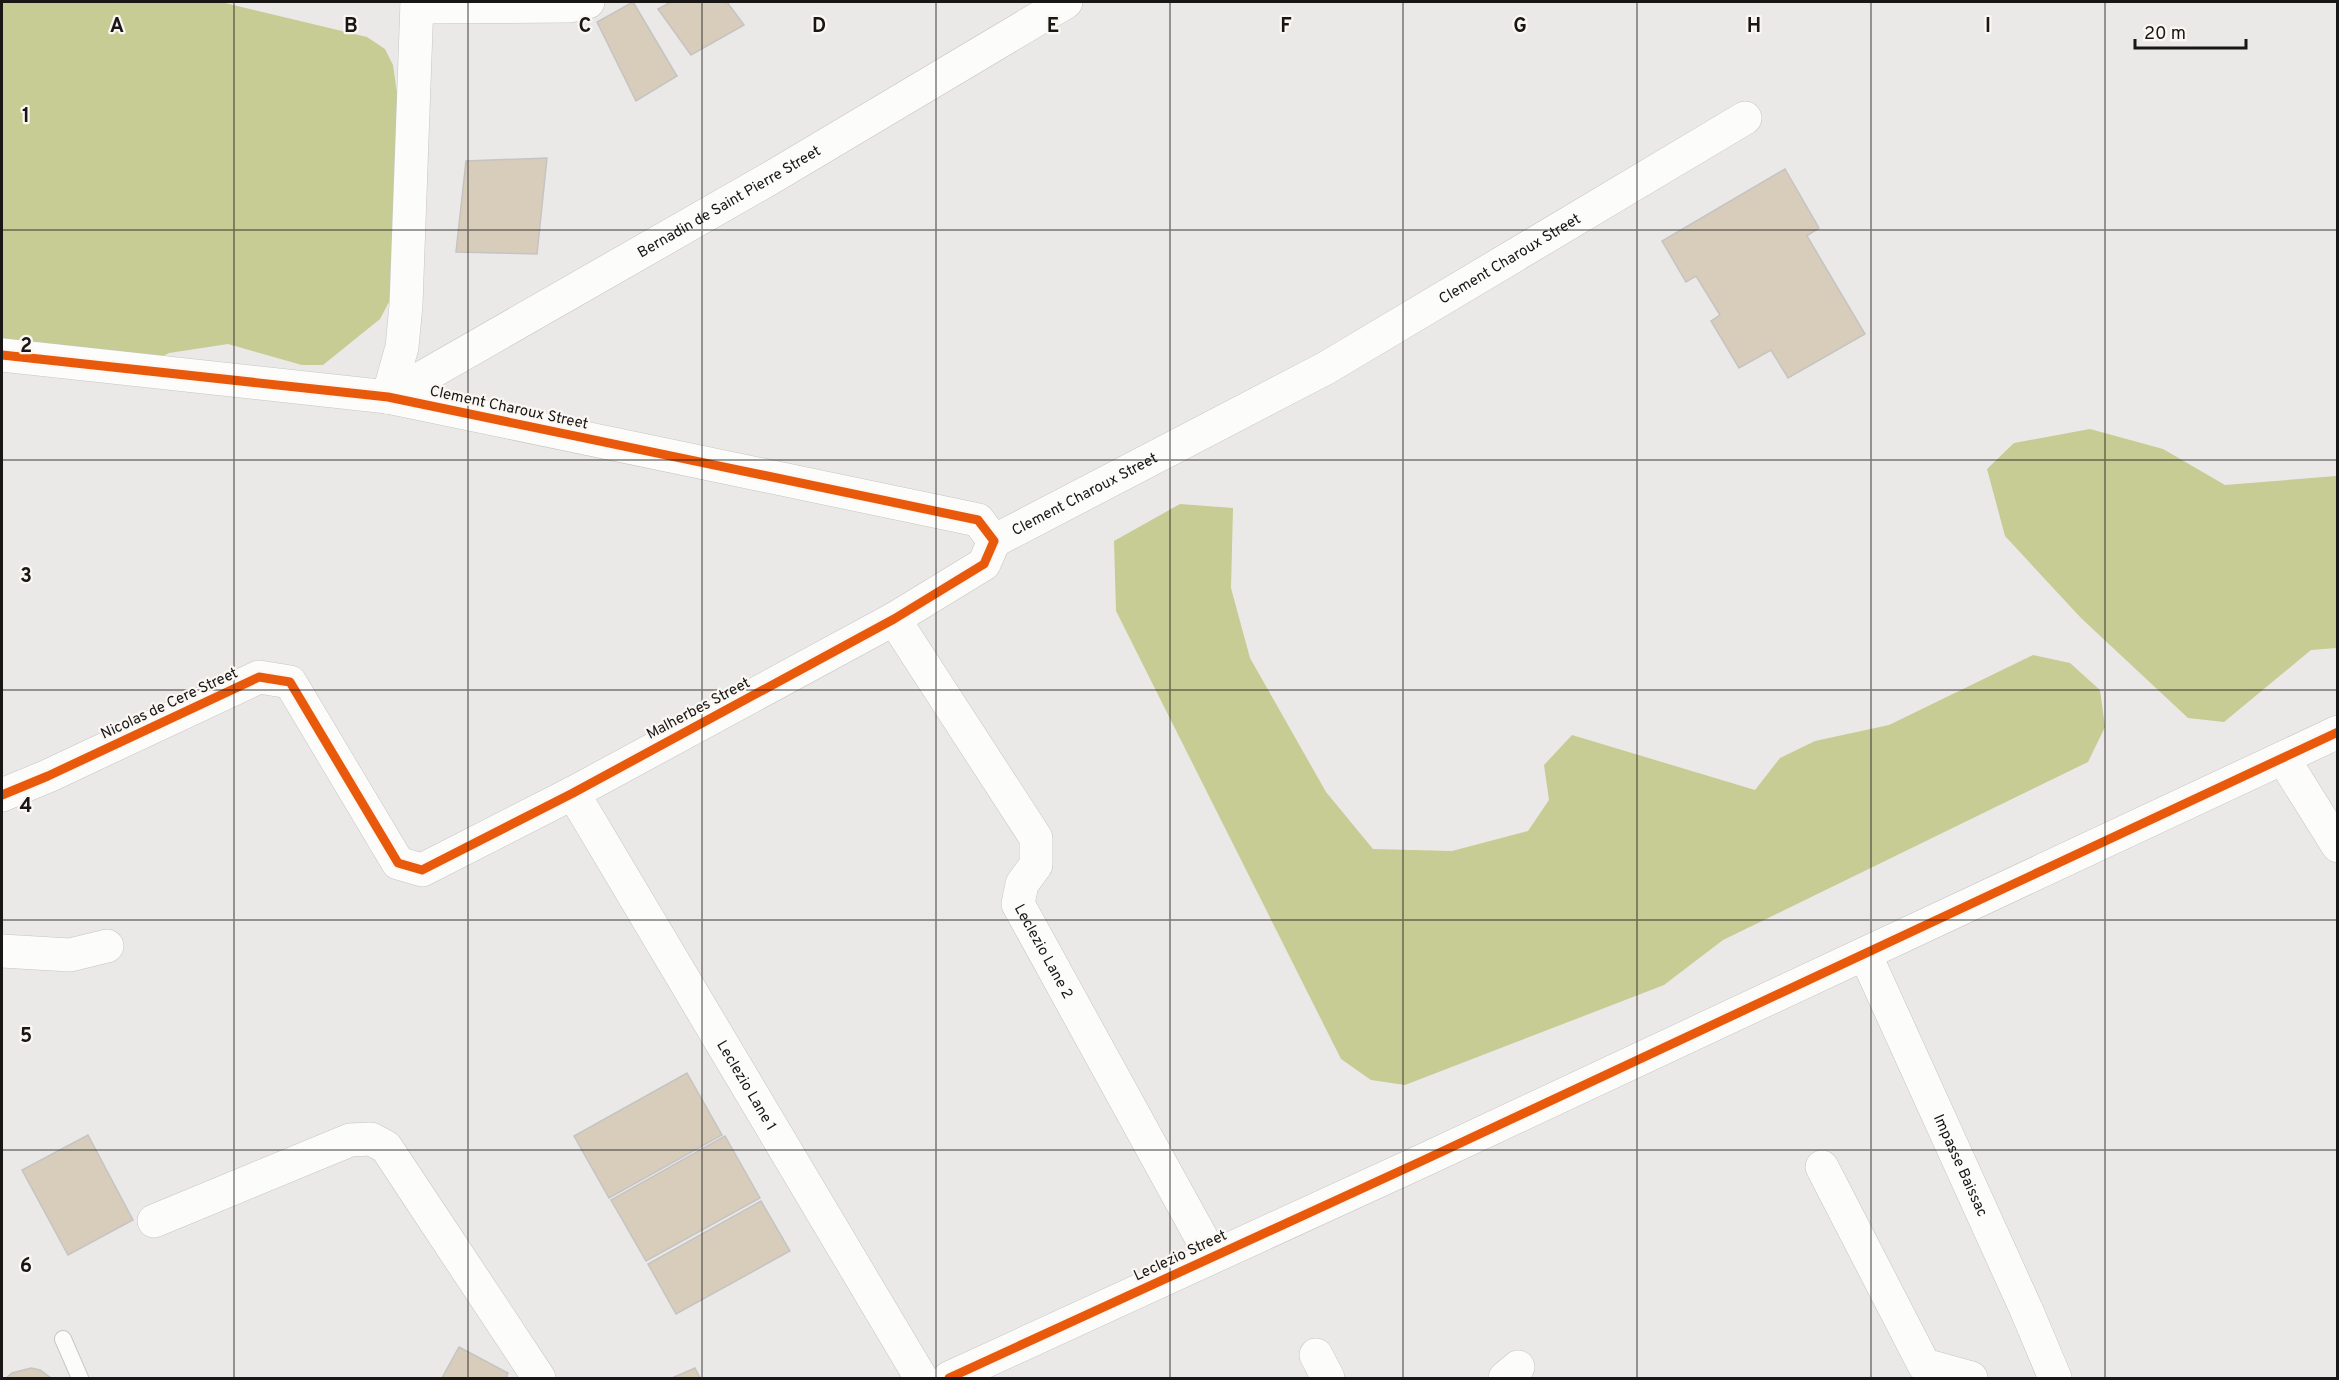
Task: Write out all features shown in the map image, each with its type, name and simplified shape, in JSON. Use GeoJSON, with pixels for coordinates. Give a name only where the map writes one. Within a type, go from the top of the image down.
{"type":"FeatureCollection","features":[{"type":"Feature","properties":{"kind":"street"},"geometry":{"type":"LineString","coordinates":[[388,397],[402,347],[406,305],[417,4],[570,6],[588,2]]}},
{"type":"Feature","properties":{"kind":"street","name":"Bernadin de Saint Pierre Street"},"geometry":{"type":"LineString","coordinates":[[388,397],[774,176],[1066,2]]}},
{"type":"Feature","properties":{"kind":"street","name":"Clement Charoux Street"},"geometry":{"type":"LineString","coordinates":[[2,355],[388,397],[978,520],[994,541],[1326,368],[1745,118]]}},
{"type":"Feature","properties":{"kind":"street","name":"Malherbes Street"},"geometry":{"type":"LineString","coordinates":[[398,863],[422,870],[573,793],[894,619],[984,564],[994,541]]}},
{"type":"Feature","properties":{"kind":"street","name":"Leclezio Lane 2"},"geometry":{"type":"LineString","coordinates":[[894,619],[1036,838],[1036,865],[1022,884],[1018,904],[1212,1257]]}},
{"type":"Feature","properties":{"kind":"street","name":"Nicolas de Cere Street"},"geometry":{"type":"LineString","coordinates":[[2,795],[48,776],[259,677],[290,682],[398,863]]}},
{"type":"Feature","properties":{"kind":"street","name":"Leclezio Street"},"geometry":{"type":"LineString","coordinates":[[949,1378],[1424,1160],[2337,732]]}},
{"type":"Feature","properties":{"kind":"street"},"geometry":{"type":"LineString","coordinates":[[2283,758],[2337,846]]}},
{"type":"Feature","properties":{"kind":"street","name":"Leclezio Lane 1"},"geometry":{"type":"LineString","coordinates":[[573,793],[921,1378]]}},
{"type":"Feature","properties":{"kind":"street"},"geometry":{"type":"LineString","coordinates":[[2,951],[70,955],[107,946]]}},
{"type":"Feature","properties":{"kind":"street","name":"Impasse Baissac"},"geometry":{"type":"LineString","coordinates":[[1865,954],[2055,1378]]}},
{"type":"Feature","properties":{"kind":"street"},"geometry":{"type":"LineString","coordinates":[[154,1221],[350,1140],[371,1139],[386,1147],[539,1378]]}},
{"type":"Feature","properties":{"kind":"street"},"geometry":{"type":"LineString","coordinates":[[1822,1167],[1924,1365],[1971,1378]]}},
{"type":"Feature","properties":{"kind":"lane"},"geometry":{"type":"LineString","coordinates":[[63,1339],[80,1378]]}},
{"type":"Feature","properties":{"kind":"green space"},"geometry":{"type":"Polygon","coordinates":[[[2,2],[221,2],[367,37],[385,49],[393,65],[404,141],[397,287],[380,319],[323,365],[302,365],[228,344],[169,353],[118,380],[2,361],[2,2]]]}},
{"type":"Feature","properties":{"kind":"green space"},"geometry":{"type":"Polygon","coordinates":[[[2090,429],[2163,449],[2225,485],[2336,476],[2337,472],[2337,648],[2311,650],[2224,722],[2188,718],[2081,618],[2005,536],[1987,469],[2014,443],[2090,429]]]}},
{"type":"Feature","properties":{"kind":"green space"},"geometry":{"type":"Polygon","coordinates":[[[1180,504],[1233,508],[1231,588],[1250,658],[1326,792],[1373,849],[1452,851],[1528,831],[1549,800],[1544,765],[1572,735],[1755,790],[1780,758],[1815,741],[1889,725],[2033,655],[2070,663],[2100,690],[2105,727],[2088,762],[1723,940],[1664,985],[1405,1085],[1371,1080],[1341,1059],[1116,611],[1114,541],[1180,504]]]}},
{"type":"Feature","properties":{"kind":"building"},"geometry":{"type":"Polygon","coordinates":[[[633,2],[677,76],[636,101],[597,22],[633,2]]]}},
{"type":"Feature","properties":{"kind":"building"},"geometry":{"type":"Polygon","coordinates":[[[671,2],[727,2],[744,25],[691,55],[658,9],[671,2]]]}},
{"type":"Feature","properties":{"kind":"building"},"geometry":{"type":"Polygon","coordinates":[[[547,158],[537,254],[456,252],[466,161],[547,158]]]}},
{"type":"Feature","properties":{"kind":"building"},"geometry":{"type":"Polygon","coordinates":[[[1785,169],[1819,228],[1807,236],[1865,334],[1788,378],[1771,350],[1739,368],[1711,321],[1720,315],[1696,276],[1686,282],[1662,241],[1785,169]]]}},
{"type":"Feature","properties":{"kind":"building"},"geometry":{"type":"Polygon","coordinates":[[[687,1073],[722,1135],[609,1198],[574,1136],[687,1073]]]}},
{"type":"Feature","properties":{"kind":"building"},"geometry":{"type":"Polygon","coordinates":[[[88,1135],[133,1220],[68,1255],[22,1170],[88,1135]]]}},
{"type":"Feature","properties":{"kind":"building"},"geometry":{"type":"Polygon","coordinates":[[[725,1136],[760,1198],[646,1261],[611,1200],[725,1136]]]}},
{"type":"Feature","properties":{"kind":"building"},"geometry":{"type":"Polygon","coordinates":[[[761,1201],[790,1251],[676,1314],[648,1264],[761,1201]]]}},
{"type":"Feature","properties":{"kind":"building"},"geometry":{"type":"Polygon","coordinates":[[[459,1347],[508,1373],[506,1378],[442,1378],[459,1347]]]}},
{"type":"Feature","properties":{"kind":"building"},"geometry":{"type":"Polygon","coordinates":[[[31,1368],[40,1370],[51,1378],[6,1378],[12,1373],[31,1368]]]}},
{"type":"Feature","properties":{"kind":"building"},"geometry":{"type":"Polygon","coordinates":[[[695,1368],[700,1378],[672,1378],[695,1368]]]}},
{"type":"Feature","properties":{"kind":"cycle path"},"geometry":{"type":"LineString","coordinates":[[2,355],[388,397],[978,520],[994,541],[984,564],[894,619],[573,793],[422,870],[398,863],[290,682],[259,677],[48,776],[2,795]]}},
{"type":"Feature","properties":{"kind":"cycle path"},"geometry":{"type":"LineString","coordinates":[[949,1378],[1424,1160],[2338,732]]}}]}
